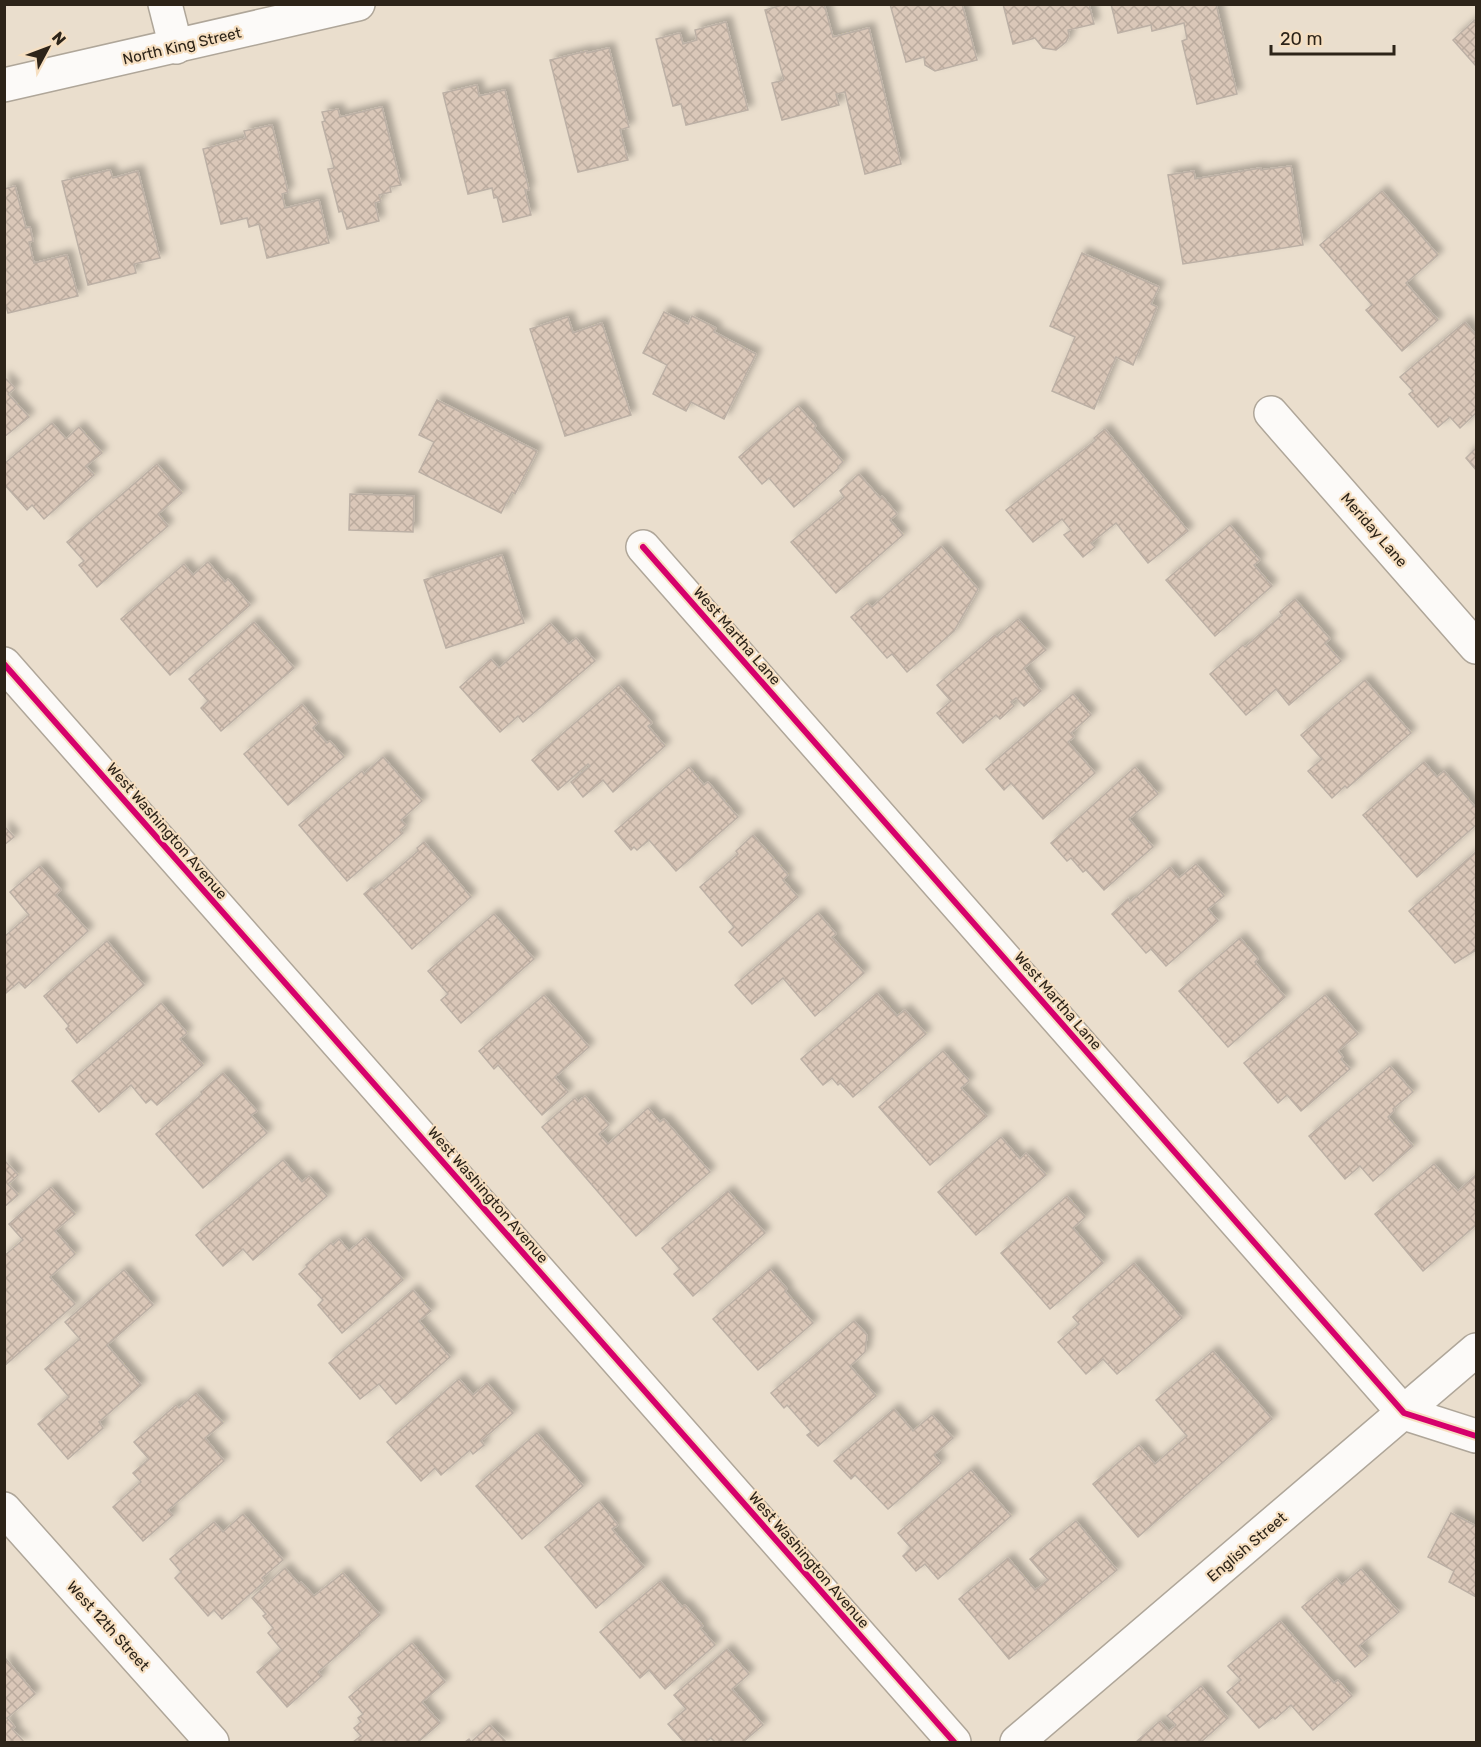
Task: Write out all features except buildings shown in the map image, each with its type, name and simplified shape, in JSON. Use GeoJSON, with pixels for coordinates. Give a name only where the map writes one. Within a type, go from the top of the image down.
{"type":"FeatureCollection","features":[{"type":"Feature","properties":{"kind":"street"},"geometry":{"type":"LineString","coordinates":[[165,4],[176,47]]}},
{"type":"Feature","properties":{"kind":"street","name":"North King Street"},"geometry":{"type":"LineString","coordinates":[[4,85],[358,4]]}},
{"type":"Feature","properties":{"kind":"street","name":"Meriday Lane"},"geometry":{"type":"LineString","coordinates":[[1271,413],[1476,647]]}},
{"type":"Feature","properties":{"kind":"street","name":"West Martha Lane"},"geometry":{"type":"LineString","coordinates":[[643,547],[1404,1413]]}},
{"type":"Feature","properties":{"kind":"street","name":"West Washington Avenue"},"geometry":{"type":"LineString","coordinates":[[4,664],[954,1743]]}},
{"type":"Feature","properties":{"kind":"street","name":"English Street"},"geometry":{"type":"LineString","coordinates":[[1017,1743],[1476,1350]]}},
{"type":"Feature","properties":{"kind":"street"},"geometry":{"type":"LineString","coordinates":[[1404,1413],[1476,1436]]}},
{"type":"Feature","properties":{"kind":"street","name":"West 12th Street"},"geometry":{"type":"LineString","coordinates":[[4,1509],[212,1743]]}},
{"type":"Feature","properties":{"kind":"cycle path"},"geometry":{"type":"LineString","coordinates":[[643,547],[1404,1413],[1476,1436]]}},
{"type":"Feature","properties":{"kind":"cycle path"},"geometry":{"type":"LineString","coordinates":[[4,664],[954,1742]]}}]}
